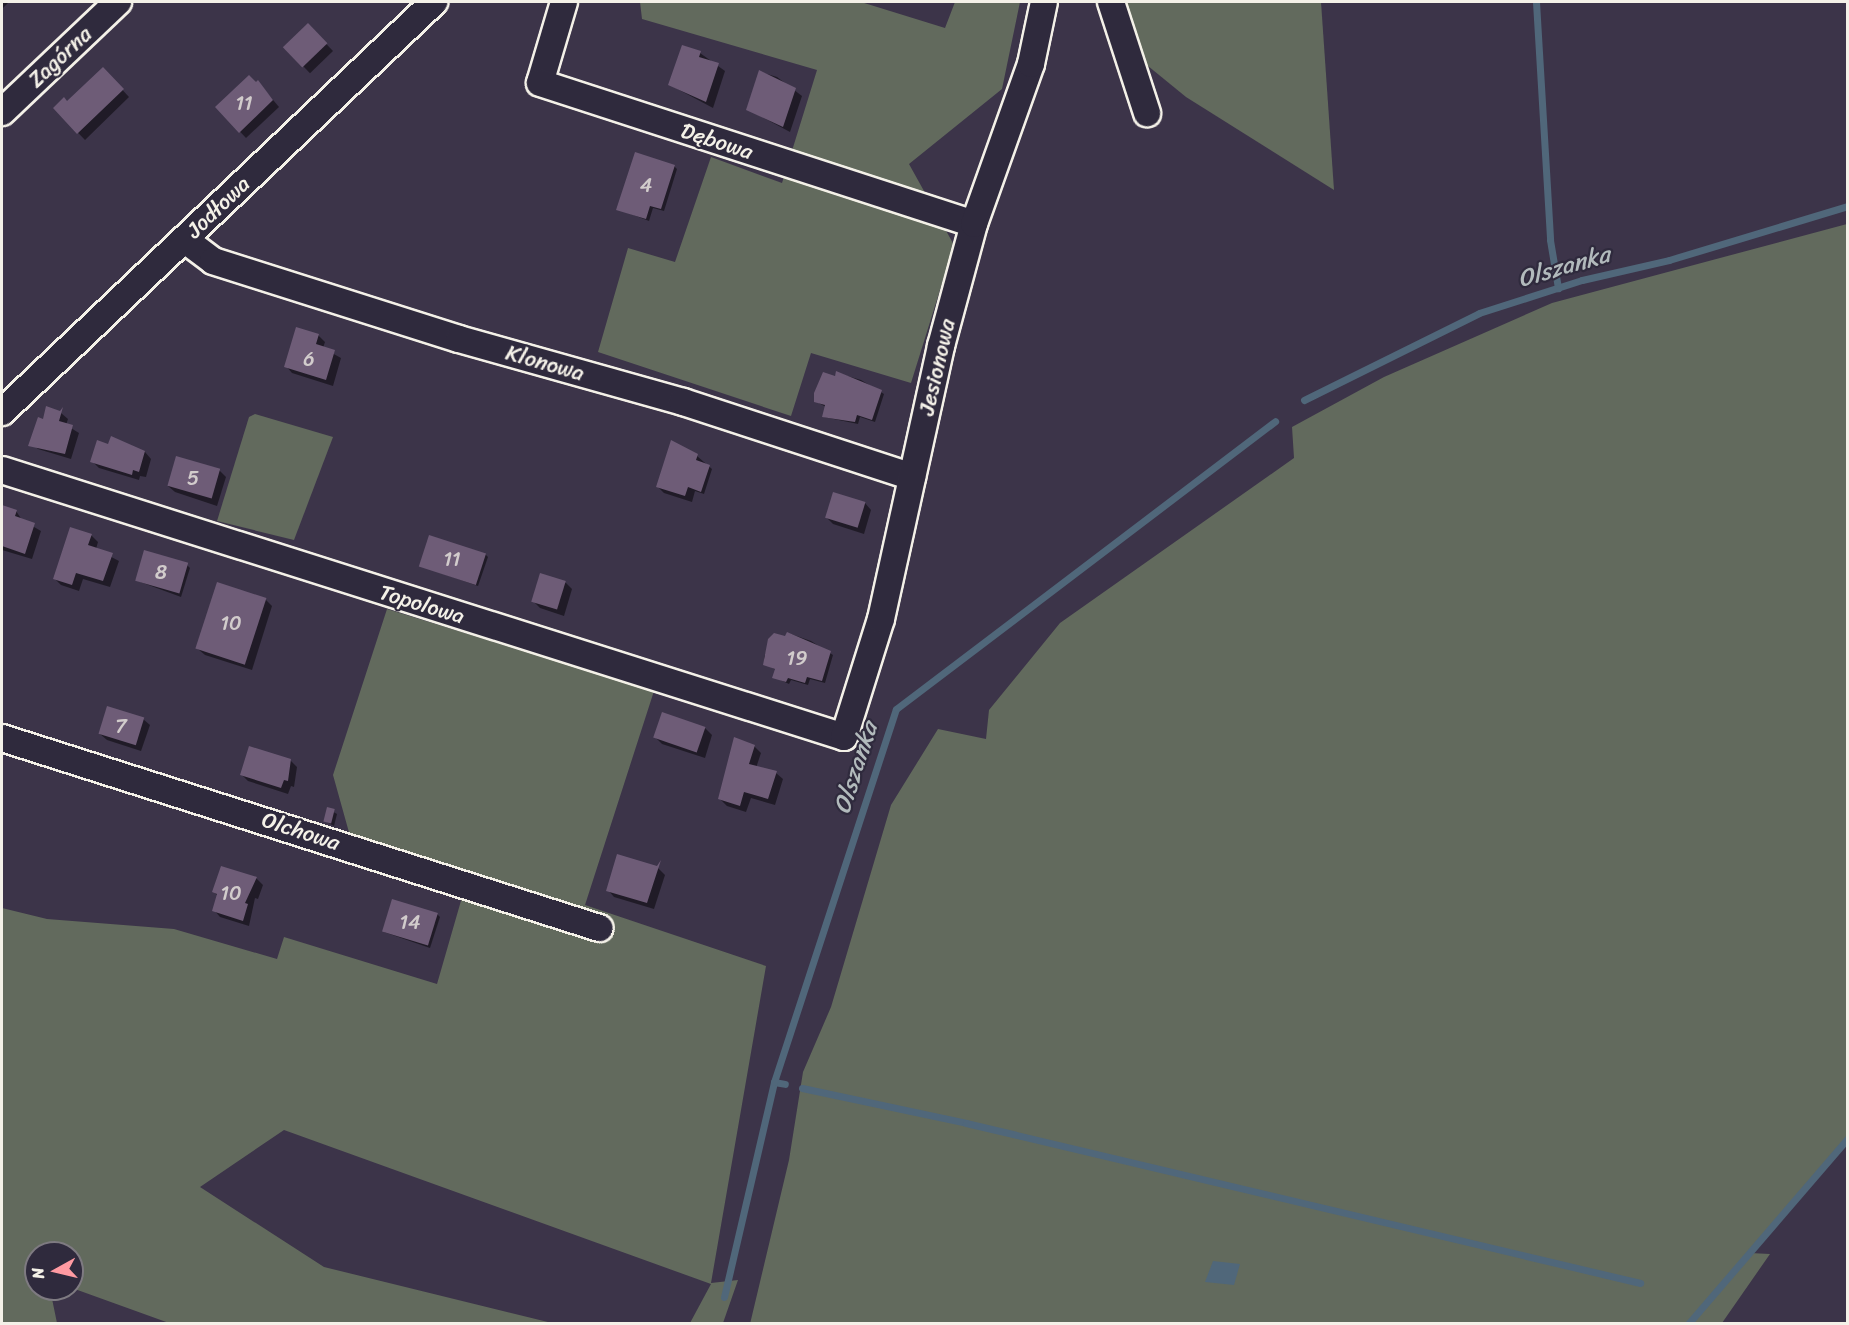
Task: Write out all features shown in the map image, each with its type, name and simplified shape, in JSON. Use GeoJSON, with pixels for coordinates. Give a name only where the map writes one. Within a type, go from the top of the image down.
{"type":"FeatureCollection","features":[{"type":"Feature","properties":{"kind":"street","name":"Zagórna"},"geometry":{"type":"LineString","coordinates":[[2,112],[118,2]]}},
{"type":"Feature","properties":{"kind":"street","name":"Jodłowa"},"geometry":{"type":"LineString","coordinates":[[2,412],[434,2]]}},
{"type":"Feature","properties":{"kind":"street","name":"Dębowa"},"geometry":{"type":"LineString","coordinates":[[564,2],[540,83],[974,224]]}},
{"type":"Feature","properties":{"kind":"street","name":"Jesionowa"},"geometry":{"type":"LineString","coordinates":[[844,737],[881,619],[912,477],[974,224],[1031,64],[1044,2]]}},
{"type":"Feature","properties":{"kind":"street"},"geometry":{"type":"LineString","coordinates":[[1111,2],[1148,113]]}},
{"type":"Feature","properties":{"kind":"street","name":"Klonowa"},"geometry":{"type":"LineString","coordinates":[[184,239],[213,261],[459,339],[682,402],[912,477]]}},
{"type":"Feature","properties":{"kind":"street","name":"Topolowa"},"geometry":{"type":"LineString","coordinates":[[2,470],[844,737]]}},
{"type":"Feature","properties":{"kind":"street","name":"Olchowa"},"geometry":{"type":"LineString","coordinates":[[2,738],[599,928]]}},
{"type":"Feature","properties":{"kind":"green space"},"geometry":{"type":"Polygon","coordinates":[[[640,2],[861,2],[945,28],[955,2],[1020,2],[1002,89],[909,164],[954,245],[911,383],[811,353],[791,416],[598,352],[628,248],[675,262],[711,157],[782,183],[817,70],[642,19],[640,2]]]}},
{"type":"Feature","properties":{"kind":"green space"},"geometry":{"type":"Polygon","coordinates":[[[1121,2],[1321,2],[1334,190],[1186,97],[1137,57],[1121,2]]]}},
{"type":"Feature","properties":{"kind":"green space"},"geometry":{"type":"Polygon","coordinates":[[[1847,224],[1847,1138],[1750,1253],[1770,1254],[1722,1323],[750,1324],[789,1160],[803,1072],[831,1007],[891,805],[938,729],[986,739],[989,710],[1060,623],[1294,458],[1292,427],[1384,377],[1552,303],[1847,224]]]}},
{"type":"Feature","properties":{"kind":"green space"},"geometry":{"type":"Polygon","coordinates":[[[255,414],[333,437],[294,540],[217,521],[249,417],[255,414]]]}},
{"type":"Feature","properties":{"kind":"green space"},"geometry":{"type":"Polygon","coordinates":[[[387,609],[654,691],[585,905],[766,966],[711,1283],[738,1280],[723,1323],[690,1323],[711,1284],[284,1130],[200,1187],[324,1267],[552,1323],[169,1323],[84,1292],[84,1241],[24,1241],[24,1301],[52,1301],[57,1323],[2,1324],[2,908],[47,919],[174,929],[277,959],[284,937],[437,984],[469,873],[350,836],[333,775],[387,609]]]}},
{"type":"Feature","properties":{"kind":"water"},"geometry":{"type":"Polygon","coordinates":[[[1213,1261],[1240,1264],[1234,1285],[1205,1282],[1213,1261]]]}},
{"type":"Feature","properties":{"kind":"building"},"geometry":{"type":"Polygon","coordinates":[[[308,23],[327,43],[302,67],[283,47],[308,23]]]}},
{"type":"Feature","properties":{"kind":"building"},"geometry":{"type":"Polygon","coordinates":[[[682,45],[701,51],[699,57],[719,63],[706,102],[668,85],[682,45]]]}},
{"type":"Feature","properties":{"kind":"building"},"geometry":{"type":"Polygon","coordinates":[[[103,67],[124,89],[77,134],[53,108],[64,97],[67,101],[103,67]]]}},
{"type":"Feature","properties":{"kind":"building"},"geometry":{"type":"Polygon","coordinates":[[[759,70],[796,88],[783,127],[746,110],[759,70]]]}},
{"type":"Feature","properties":{"kind":"building"},"geometry":{"type":"Polygon","coordinates":[[[249,75],[256,82],[258,80],[273,100],[239,133],[215,107],[249,75]]]}},
{"type":"Feature","properties":{"kind":"building"},"geometry":{"type":"Polygon","coordinates":[[[635,152],[675,165],[661,209],[650,206],[646,219],[616,210],[635,152]]]}},
{"type":"Feature","properties":{"kind":"building"},"geometry":{"type":"Polygon","coordinates":[[[296,327],[319,334],[316,344],[335,350],[326,380],[284,367],[296,327]]]}},
{"type":"Feature","properties":{"kind":"building"},"geometry":{"type":"Polygon","coordinates":[[[836,371],[882,390],[872,420],[857,415],[855,422],[822,417],[825,405],[814,402],[814,393],[823,372],[835,376],[836,371]]]}},
{"type":"Feature","properties":{"kind":"building"},"geometry":{"type":"Polygon","coordinates":[[[46,406],[60,411],[63,407],[59,421],[73,425],[65,454],[28,446],[38,417],[43,419],[46,406]]]}},
{"type":"Feature","properties":{"kind":"building"},"geometry":{"type":"Polygon","coordinates":[[[111,436],[145,451],[139,472],[133,470],[132,475],[90,462],[97,440],[108,444],[111,436]]]}},
{"type":"Feature","properties":{"kind":"building"},"geometry":{"type":"Polygon","coordinates":[[[671,440],[698,454],[696,460],[710,465],[701,492],[688,487],[685,496],[656,487],[671,440]]]}},
{"type":"Feature","properties":{"kind":"building"},"geometry":{"type":"Polygon","coordinates":[[[176,456],[220,469],[212,498],[167,486],[176,456]]]}},
{"type":"Feature","properties":{"kind":"building"},"geometry":{"type":"Polygon","coordinates":[[[833,492],[866,502],[858,528],[825,518],[833,492]]]}},
{"type":"Feature","properties":{"kind":"building"},"geometry":{"type":"Polygon","coordinates":[[[2,505],[17,510],[15,516],[35,523],[25,554],[2,546],[2,505]]]}},
{"type":"Feature","properties":{"kind":"building"},"geometry":{"type":"Polygon","coordinates":[[[70,527],[92,534],[88,545],[113,553],[103,581],[76,573],[72,585],[53,579],[70,527]]]}},
{"type":"Feature","properties":{"kind":"building"},"geometry":{"type":"Polygon","coordinates":[[[429,535],[486,554],[476,585],[419,566],[429,535]]]}},
{"type":"Feature","properties":{"kind":"building"},"geometry":{"type":"Polygon","coordinates":[[[144,550],[188,563],[179,593],[135,581],[144,550]]]}},
{"type":"Feature","properties":{"kind":"building"},"geometry":{"type":"Polygon","coordinates":[[[540,573],[566,581],[557,610],[531,602],[540,573]]]}},
{"type":"Feature","properties":{"kind":"building"},"geometry":{"type":"Polygon","coordinates":[[[217,582],[266,598],[245,665],[195,649],[217,582]]]}},
{"type":"Feature","properties":{"kind":"building"},"geometry":{"type":"Polygon","coordinates":[[[787,632],[831,651],[822,681],[807,677],[805,683],[788,678],[786,682],[772,678],[775,669],[763,665],[768,639],[774,633],[785,636],[787,632]]]}},
{"type":"Feature","properties":{"kind":"building"},"geometry":{"type":"Polygon","coordinates":[[[107,706],[144,717],[136,745],[99,734],[107,706]]]}},
{"type":"Feature","properties":{"kind":"building"},"geometry":{"type":"Polygon","coordinates":[[[662,712],[705,727],[697,753],[653,738],[662,712]]]}},
{"type":"Feature","properties":{"kind":"building"},"geometry":{"type":"Polygon","coordinates":[[[734,737],[755,745],[749,764],[777,771],[768,799],[744,792],[740,806],[718,799],[734,737]]]}},
{"type":"Feature","properties":{"kind":"building"},"geometry":{"type":"Polygon","coordinates":[[[249,746],[291,759],[288,781],[284,780],[281,788],[240,775],[249,746]]]}},
{"type":"Feature","properties":{"kind":"building"},"geometry":{"type":"Polygon","coordinates":[[[327,807],[335,809],[331,823],[323,822],[327,807]]]}},
{"type":"Feature","properties":{"kind":"building"},"geometry":{"type":"Polygon","coordinates":[[[617,854],[657,866],[661,860],[647,903],[606,891],[617,854]]]}},
{"type":"Feature","properties":{"kind":"building"},"geometry":{"type":"Polygon","coordinates":[[[221,866],[257,877],[245,903],[248,904],[243,921],[212,911],[217,894],[212,892],[221,866]]]}},
{"type":"Feature","properties":{"kind":"building"},"geometry":{"type":"Polygon","coordinates":[[[392,899],[438,913],[428,946],[382,932],[392,899]]]}},
{"type":"Feature","properties":{"kind":"waterway"},"geometry":{"type":"LineString","coordinates":[[1536,2],[1550,240],[1558,288]]}},
{"type":"Feature","properties":{"kind":"waterway","name":"Olszanka"},"geometry":{"type":"LineString","coordinates":[[1304,400],[1479,313],[1582,280],[1669,260],[1848,206]]}},
{"type":"Feature","properties":{"kind":"waterway","name":"Olszanka"},"geometry":{"type":"LineString","coordinates":[[724,1297],[774,1082],[896,709],[1275,421]]}},
{"type":"Feature","properties":{"kind":"waterway"},"geometry":{"type":"LineString","coordinates":[[774,1082],[785,1084]]}},
{"type":"Feature","properties":{"kind":"waterway"},"geometry":{"type":"LineString","coordinates":[[802,1088],[966,1123],[1640,1283]]}},
{"type":"Feature","properties":{"kind":"waterway"},"geometry":{"type":"LineString","coordinates":[[1688,1324],[1848,1138]]}}]}
